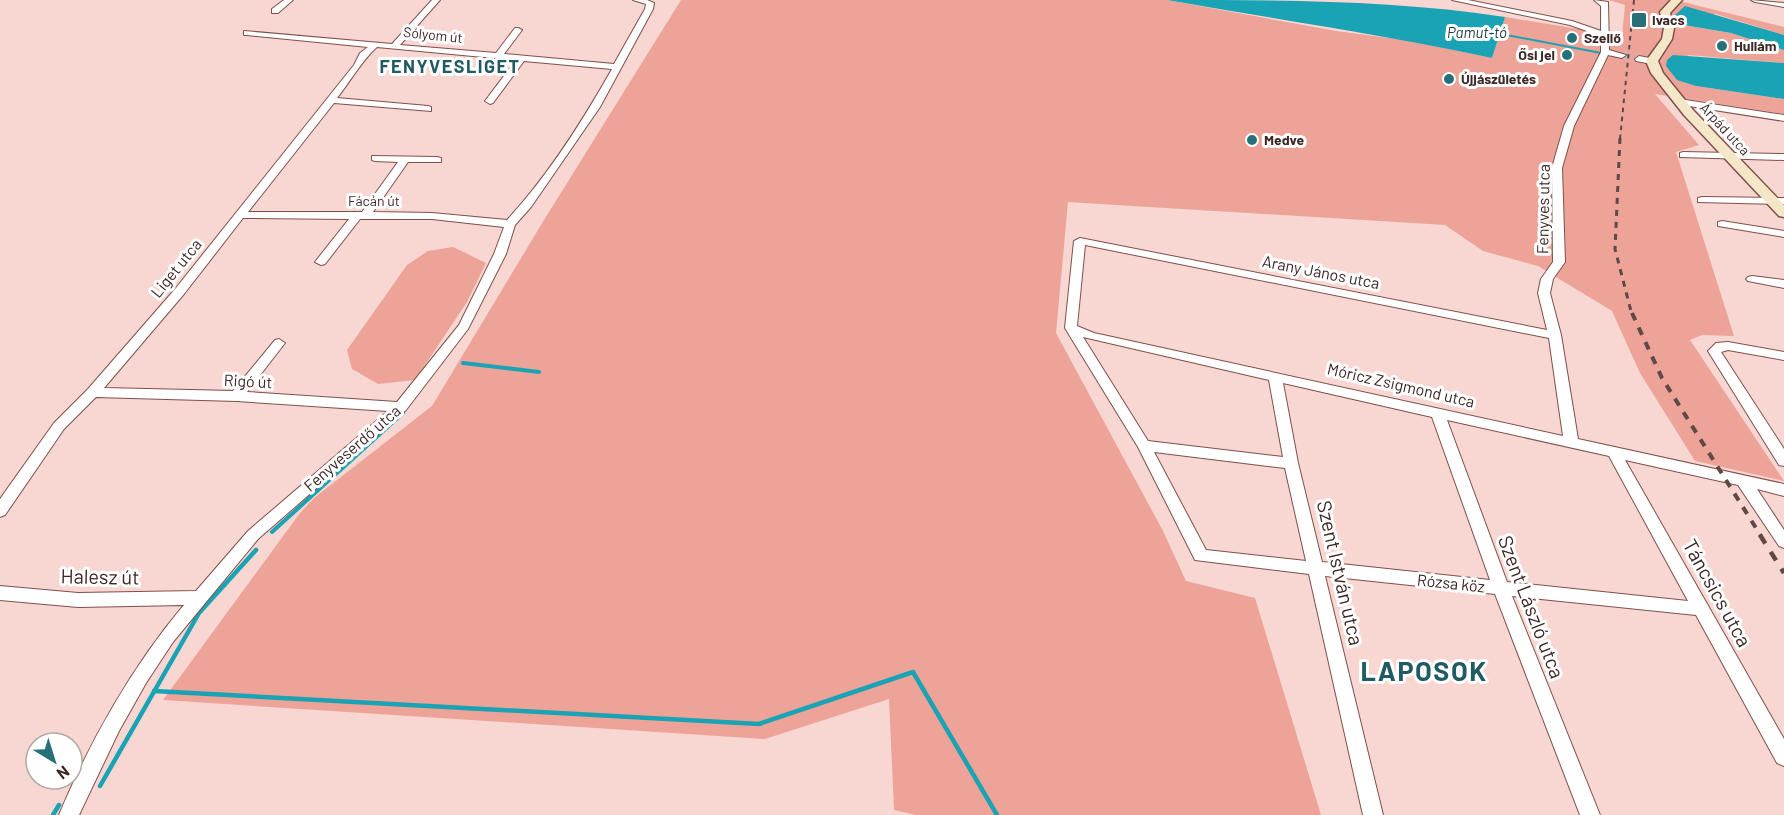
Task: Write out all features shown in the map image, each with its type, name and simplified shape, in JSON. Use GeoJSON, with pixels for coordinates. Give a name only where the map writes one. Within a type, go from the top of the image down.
{"type":"FeatureCollection","features":[{"type":"Feature","properties":{"kind":"street"},"geometry":{"type":"LineString","coordinates":[[275,11],[289,0]]}},
{"type":"Feature","properties":{"kind":"street"},"geometry":{"type":"LineString","coordinates":[[395,45],[436,0]]}},
{"type":"Feature","properties":{"kind":"street","name":"Fenyveserdő utca"},"geometry":{"type":"LineString","coordinates":[[69,815],[113,725],[140,677],[167,637],[253,536],[273,516],[371,435],[401,407],[464,326],[500,254],[510,224],[527,205],[595,107],[651,4],[637,0]]}},
{"type":"Feature","properties":{"kind":"street"},"geometry":{"type":"LineString","coordinates":[[1456,0],[1572,23],[1605,35]]}},
{"type":"Feature","properties":{"kind":"street","name":"Fenyves utca"},"geometry":{"type":"LineString","coordinates":[[1572,441],[1555,335],[1544,293],[1547,279],[1558,262],[1560,244],[1557,168],[1569,126],[1605,52],[1605,6],[1604,2],[1598,0]]}},
{"type":"Feature","properties":{"kind":"street","name":"Árpád utca"},"geometry":{"type":"LineString","coordinates":[[1677,0],[1665,12],[1669,28],[1667,39],[1646,60],[1679,102],[1728,156],[1779,201],[1784,213]]}},
{"type":"Feature","properties":{"kind":"street"},"geometry":{"type":"LineString","coordinates":[[1755,0],[1784,5]]}},
{"type":"Feature","properties":{"kind":"street"},"geometry":{"type":"LineString","coordinates":[[499,55],[518,30]]}},
{"type":"Feature","properties":{"kind":"street","name":"Sólyom út"},"geometry":{"type":"LineString","coordinates":[[247,33],[616,67]]}},
{"type":"Feature","properties":{"kind":"street","name":"Liget utca"},"geometry":{"type":"LineString","coordinates":[[0,511],[59,426],[93,392],[180,291],[358,66],[363,55],[376,44]]}},
{"type":"Feature","properties":{"kind":"street"},"geometry":{"type":"LineString","coordinates":[[1605,52],[1622,55]]}},
{"type":"Feature","properties":{"kind":"street"},"geometry":{"type":"LineString","coordinates":[[490,101],[522,57]]}},
{"type":"Feature","properties":{"kind":"street"},"geometry":{"type":"LineString","coordinates":[[331,100],[428,109]]}},
{"type":"Feature","properties":{"kind":"street"},"geometry":{"type":"LineString","coordinates":[[1679,102],[1784,118]]}},
{"type":"Feature","properties":{"kind":"street"},"geometry":{"type":"LineString","coordinates":[[1683,155],[1784,157]]}},
{"type":"Feature","properties":{"kind":"street"},"geometry":{"type":"LineString","coordinates":[[375,158],[436,160]]}},
{"type":"Feature","properties":{"kind":"street"},"geometry":{"type":"LineString","coordinates":[[321,262],[361,216],[405,159]]}},
{"type":"Feature","properties":{"kind":"street"},"geometry":{"type":"LineString","coordinates":[[1702,200],[1779,201]]}},
{"type":"Feature","properties":{"kind":"street","name":"Fácán út"},"geometry":{"type":"LineString","coordinates":[[238,215],[432,216],[510,224]]}},
{"type":"Feature","properties":{"kind":"street"},"geometry":{"type":"LineString","coordinates":[[1722,224],[1784,234]]}},
{"type":"Feature","properties":{"kind":"street","name":"Arany János utca"},"geometry":{"type":"LineString","coordinates":[[1071,328],[1080,241],[1555,335]]}},
{"type":"Feature","properties":{"kind":"street"},"geometry":{"type":"LineString","coordinates":[[1752,279],[1784,284]]}},
{"type":"Feature","properties":{"kind":"street"},"geometry":{"type":"LineString","coordinates":[[1071,328],[1144,446],[1291,463]]}},
{"type":"Feature","properties":{"kind":"street","name":"Móricz Zsigmond utca"},"geometry":{"type":"LineString","coordinates":[[1071,328],[1091,336],[1275,375],[1784,490]]}},
{"type":"Feature","properties":{"kind":"street"},"geometry":{"type":"LineString","coordinates":[[237,396],[279,343]]}},
{"type":"Feature","properties":{"kind":"street"},"geometry":{"type":"LineString","coordinates":[[1784,356],[1728,346],[1720,346],[1714,351],[1784,461]]}},
{"type":"Feature","properties":{"kind":"street","name":"Szent István utca"},"geometry":{"type":"LineString","coordinates":[[1275,375],[1291,463],[1318,567],[1373,815]]}},
{"type":"Feature","properties":{"kind":"street","name":"Rigó út"},"geometry":{"type":"LineString","coordinates":[[93,392],[237,396],[401,407]]}},
{"type":"Feature","properties":{"kind":"street","name":"Szent László utca"},"geometry":{"type":"LineString","coordinates":[[1437,412],[1501,588],[1590,815]]}},
{"type":"Feature","properties":{"kind":"street","name":"Rózsa köz"},"geometry":{"type":"LineString","coordinates":[[1144,446],[1201,556],[1701,609]]}},
{"type":"Feature","properties":{"kind":"street","name":"Táncsics utca"},"geometry":{"type":"LineString","coordinates":[[1613,451],[1784,757]]}},
{"type":"Feature","properties":{"kind":"street"},"geometry":{"type":"LineString","coordinates":[[1743,481],[1784,542]]}},
{"type":"Feature","properties":{"kind":"street","name":"Halesz út"},"geometry":{"type":"LineString","coordinates":[[0,593],[78,600],[199,598]]}},
{"type":"Feature","properties":{"kind":"shaded area"},"geometry":{"type":"Polygon","coordinates":[[[681,0],[1167,0],[1336,31],[1412,41],[1492,58],[1505,17],[1622,36],[1625,5],[1609,0],[1675,0],[1784,27],[1784,35],[1716,14],[1678,24],[1731,33],[1784,50],[1784,63],[1688,55],[1696,86],[1784,99],[1784,114],[1655,94],[1699,145],[1676,152],[1734,336],[1702,335],[1690,340],[1784,481],[1695,461],[1640,373],[1612,311],[1538,266],[1483,251],[1445,225],[1068,202],[1056,333],[1163,531],[1186,581],[1255,598],[1321,815],[916,815],[894,810],[889,699],[765,739],[163,700],[300,513],[314,498],[432,406],[681,0]]]}},
{"type":"Feature","properties":{"kind":"shaded area"},"geometry":{"type":"Polygon","coordinates":[[[453,247],[486,263],[467,302],[415,380],[378,384],[352,369],[347,350],[407,265],[428,251],[453,247]]]}},
{"type":"Feature","properties":{"kind":"water","name":"Pamut-tó"},"geometry":{"type":"Polygon","coordinates":[[[1167,0],[1379,4],[1505,17],[1492,58],[1167,0]]]}},
{"type":"Feature","properties":{"kind":"water"},"geometry":{"type":"Polygon","coordinates":[[[1685,6],[1784,35],[1784,50],[1731,33],[1678,24],[1671,19],[1685,6]]]}},
{"type":"Feature","properties":{"kind":"water"},"geometry":{"type":"Polygon","coordinates":[[[1673,55],[1784,63],[1784,99],[1696,86],[1677,80],[1666,66],[1667,60],[1673,55]]]}},
{"type":"Feature","properties":{"kind":"waterway"},"geometry":{"type":"LineString","coordinates":[[1496,33],[1601,53]]}},
{"type":"Feature","properties":{"kind":"waterway"},"geometry":{"type":"LineString","coordinates":[[463,363],[539,372]]}},
{"type":"Feature","properties":{"kind":"waterway"},"geometry":{"type":"LineString","coordinates":[[272,532],[403,413]]}},
{"type":"Feature","properties":{"kind":"waterway"},"geometry":{"type":"LineString","coordinates":[[154,691],[199,613],[256,550]]}},
{"type":"Feature","properties":{"kind":"waterway"},"geometry":{"type":"LineString","coordinates":[[154,691],[759,724],[913,672],[997,815]]}},
{"type":"Feature","properties":{"kind":"waterway"},"geometry":{"type":"LineString","coordinates":[[100,786],[154,691]]}},
{"type":"Feature","properties":{"kind":"waterway"},"geometry":{"type":"LineString","coordinates":[[53,815],[59,805]]}},
{"type":"Feature","properties":{"kind":"tunnel"},"geometry":{"type":"LineString","coordinates":[[1622,55],[1639,59]]}},
{"type":"Feature","properties":{"kind":"railway"},"geometry":{"type":"LineString","coordinates":[[1620,139],[1634,0]]}},
{"type":"Feature","properties":{"kind":"railway"},"geometry":{"type":"LineString","coordinates":[[1620,138],[1615,249],[1632,315]]}},
{"type":"Feature","properties":{"kind":"railway"},"geometry":{"type":"LineString","coordinates":[[1632,313],[1662,378],[1761,536]]}},
{"type":"Feature","properties":{"kind":"railway"},"geometry":{"type":"LineString","coordinates":[[1760,535],[1784,573]]}},
{"type":"Feature","properties":{"kind":"place","name":"Ivacs"},"geometry":{"type":"Point","coordinates":[1639,20]}},
{"type":"Feature","properties":{"kind":"place","name":"Szellő"},"geometry":{"type":"Point","coordinates":[1572,38]}},
{"type":"Feature","properties":{"kind":"place","name":"Hullám"},"geometry":{"type":"Point","coordinates":[1722,46]}},
{"type":"Feature","properties":{"kind":"place","name":"Ősi jel"},"geometry":{"type":"Point","coordinates":[1567,55]}},
{"type":"Feature","properties":{"kind":"place","name":"Újjászületés"},"geometry":{"type":"Point","coordinates":[1449,79]}},
{"type":"Feature","properties":{"kind":"place","name":"Medve"},"geometry":{"type":"Point","coordinates":[1252,140]}},
{"type":"Feature","properties":{"kind":"district","name":"FENYVESLIGET"},"geometry":{"type":"Point","coordinates":[450,67]}},
{"type":"Feature","properties":{"kind":"district","name":"LAPOSOK"},"geometry":{"type":"Point","coordinates":[1424,672]}}]}
